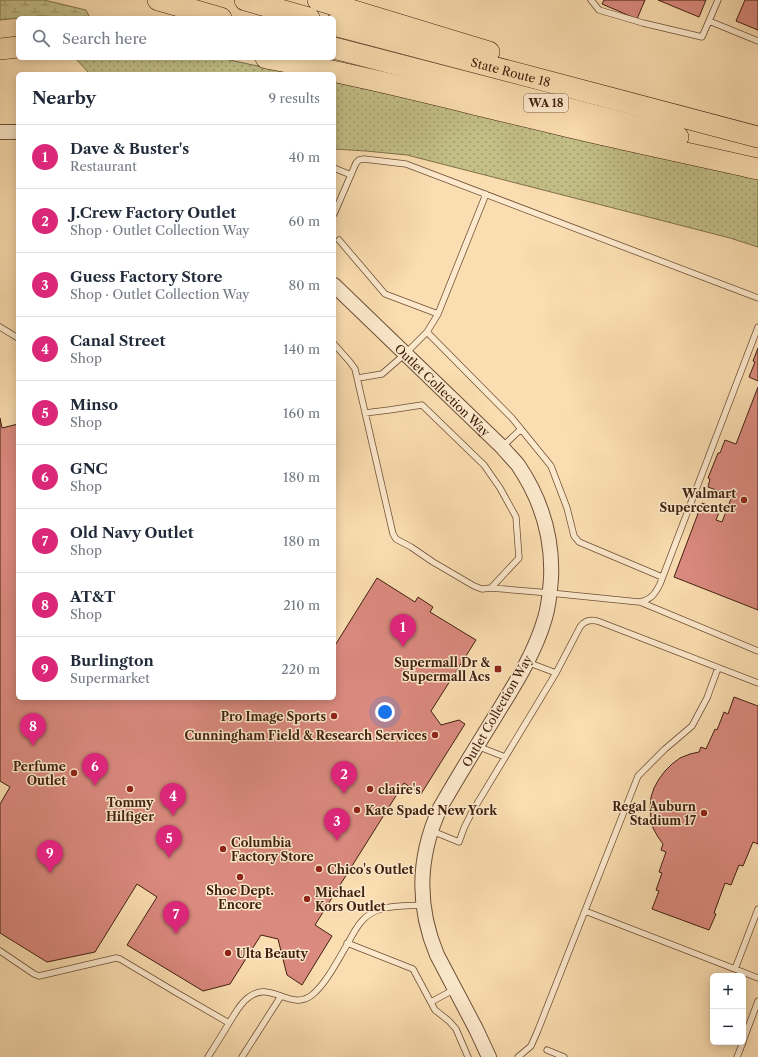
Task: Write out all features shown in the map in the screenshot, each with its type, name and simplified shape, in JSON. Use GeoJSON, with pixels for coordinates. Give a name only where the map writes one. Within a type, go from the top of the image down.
{"type":"FeatureCollection","features":[{"type":"Feature","properties":{"kind":"highway"},"geometry":{"type":"LineString","coordinates":[[144,0],[162,1],[214,16]]}},
{"type":"Feature","properties":{"kind":"highway"},"geometry":{"type":"LineString","coordinates":[[246,0],[302,16]]}},
{"type":"Feature","properties":{"kind":"highway"},"geometry":{"type":"LineString","coordinates":[[318,0],[488,52],[690,120]]}},
{"type":"Feature","properties":{"kind":"highway","name":"State Route 18"},"geometry":{"type":"LineString","coordinates":[[336,26],[758,137]]}},
{"type":"Feature","properties":{"kind":"highway"},"geometry":{"type":"LineString","coordinates":[[0,49],[16,47]]}},
{"type":"Feature","properties":{"kind":"highway","name":"State Route 18"},"geometry":{"type":"LineString","coordinates":[[336,49],[758,159]]}},
{"type":"Feature","properties":{"kind":"highway"},"geometry":{"type":"LineString","coordinates":[[278,60],[336,72]]}},
{"type":"Feature","properties":{"kind":"highway"},"geometry":{"type":"LineString","coordinates":[[336,72],[758,169]]}},
{"type":"Feature","properties":{"kind":"street"},"geometry":{"type":"LineString","coordinates":[[0,132],[16,132]]}},
{"type":"Feature","properties":{"kind":"street","name":"Outlet Collection Way"},"geometry":{"type":"LineString","coordinates":[[336,287],[502,447],[517,464],[528,481],[546,524],[551,566],[550,593],[546,616],[536,643],[519,677],[440,808],[427,843],[424,858],[422,880],[423,905],[432,944],[489,1057]]}},
{"type":"Feature","properties":{"kind":"lane"},"geometry":{"type":"LineString","coordinates":[[591,0],[599,10],[642,23],[702,37],[718,0]]}},
{"type":"Feature","properties":{"kind":"lane"},"geometry":{"type":"LineString","coordinates":[[709,21],[758,41]]}},
{"type":"Feature","properties":{"kind":"lane"},"geometry":{"type":"LineString","coordinates":[[336,209],[356,163],[359,160],[364,159],[406,164],[758,298]]}},
{"type":"Feature","properties":{"kind":"lane"},"geometry":{"type":"LineString","coordinates":[[336,169],[351,175]]}},
{"type":"Feature","properties":{"kind":"lane"},"geometry":{"type":"LineString","coordinates":[[358,378],[382,374],[406,354],[427,332],[438,314],[486,194]]}},
{"type":"Feature","properties":{"kind":"lane"},"geometry":{"type":"LineString","coordinates":[[338,240],[385,294],[438,314]]}},
{"type":"Feature","properties":{"kind":"lane"},"geometry":{"type":"LineString","coordinates":[[0,327],[16,337]]}},
{"type":"Feature","properties":{"kind":"lane"},"geometry":{"type":"LineString","coordinates":[[336,346],[350,362],[358,378],[392,534],[394,537],[474,586],[482,589],[491,588],[639,602],[646,601],[652,597],[656,591],[758,327]]}},
{"type":"Feature","properties":{"kind":"lane"},"geometry":{"type":"LineString","coordinates":[[427,332],[512,418],[550,466],[567,508],[574,536],[579,542],[662,577]]}},
{"type":"Feature","properties":{"kind":"lane"},"geometry":{"type":"LineString","coordinates":[[365,413],[422,405],[484,465],[500,488],[516,518],[519,558],[491,588]]}},
{"type":"Feature","properties":{"kind":"lane"},"geometry":{"type":"LineString","coordinates":[[502,447],[522,429]]}},
{"type":"Feature","properties":{"kind":"lane"},"geometry":{"type":"LineString","coordinates":[[639,602],[758,651]]}},
{"type":"Feature","properties":{"kind":"lane"},"geometry":{"type":"LineString","coordinates":[[431,831],[459,842],[472,812],[556,674],[580,627],[586,622],[592,620],[600,622],[758,683]]}},
{"type":"Feature","properties":{"kind":"lane"},"geometry":{"type":"LineString","coordinates":[[527,662],[556,674]]}},
{"type":"Feature","properties":{"kind":"lane"},"geometry":{"type":"LineString","coordinates":[[518,1057],[531,1046],[638,776],[665,749],[692,726],[707,698],[718,668]]}},
{"type":"Feature","properties":{"kind":"lane"},"geometry":{"type":"LineString","coordinates":[[477,746],[505,757]]}},
{"type":"Feature","properties":{"kind":"lane"},"geometry":{"type":"LineString","coordinates":[[208,1057],[240,1005],[246,999],[261,992],[275,993],[290,999],[300,1000],[313,995],[322,985],[364,918],[382,908],[423,905]]}},
{"type":"Feature","properties":{"kind":"lane"},"geometry":{"type":"LineString","coordinates":[[735,969],[758,909]]}},
{"type":"Feature","properties":{"kind":"lane"},"geometry":{"type":"LineString","coordinates":[[585,911],[758,978]]}},
{"type":"Feature","properties":{"kind":"lane"},"geometry":{"type":"LineString","coordinates":[[347,943],[413,969],[435,1010],[456,1028],[468,1057]]}},
{"type":"Feature","properties":{"kind":"lane"},"geometry":{"type":"LineString","coordinates":[[0,951],[39,976],[116,958],[120,959],[230,1023]]}},
{"type":"Feature","properties":{"kind":"lane"},"geometry":{"type":"LineString","coordinates":[[431,1002],[455,989]]}},
{"type":"Feature","properties":{"kind":"lane"},"geometry":{"type":"LineString","coordinates":[[242,1057],[281,996]]}},
{"type":"Feature","properties":{"kind":"lane"},"geometry":{"type":"LineString","coordinates":[[746,1033],[758,1001]]}},
{"type":"Feature","properties":{"kind":"lane"},"geometry":{"type":"LineString","coordinates":[[737,1057],[742,1045]]}},
{"type":"Feature","properties":{"kind":"lane"},"geometry":{"type":"LineString","coordinates":[[547,1050],[564,1057]]}},
{"type":"Feature","properties":{"kind":"green space"},"geometry":{"type":"Polygon","coordinates":[[[0,0],[44,0],[86,10],[89,16],[16,16],[16,18],[0,20],[0,0]]]}},
{"type":"Feature","properties":{"kind":"green space"},"geometry":{"type":"Polygon","coordinates":[[[77,60],[230,60],[286,72],[88,72],[77,60]]]}},
{"type":"Feature","properties":{"kind":"green space"},"geometry":{"type":"Polygon","coordinates":[[[336,82],[758,178],[758,247],[730,238],[407,155],[336,149],[336,82]]]}},
{"type":"Feature","properties":{"kind":"building"},"geometry":{"type":"Polygon","coordinates":[[[604,0],[645,0],[637,19],[602,4],[604,0]]]}},
{"type":"Feature","properties":{"kind":"building"},"geometry":{"type":"Polygon","coordinates":[[[658,0],[706,0],[699,17],[658,0]]]}},
{"type":"Feature","properties":{"kind":"building"},"geometry":{"type":"Polygon","coordinates":[[[745,0],[758,0],[758,30],[736,21],[745,0]]]}},
{"type":"Feature","properties":{"kind":"building"},"geometry":{"type":"Polygon","coordinates":[[[758,348],[758,381],[749,377],[755,362],[753,361],[758,348]]]}},
{"type":"Feature","properties":{"kind":"building","name":"Walmart Supercenter"},"geometry":{"type":"Polygon","coordinates":[[[758,387],[758,610],[674,577],[702,503],[720,510],[716,520],[722,522],[732,496],[708,487],[710,479],[708,478],[725,440],[736,444],[758,387]]]}},
{"type":"Feature","properties":{"kind":"building"},"geometry":{"type":"Polygon","coordinates":[[[0,418],[2,428],[16,424],[16,700],[336,700],[336,644],[377,578],[415,602],[418,597],[433,607],[430,612],[476,640],[431,711],[441,725],[459,720],[465,724],[421,794],[404,783],[315,925],[332,936],[302,985],[287,975],[278,939],[261,935],[230,984],[203,991],[127,945],[157,897],[137,884],[95,952],[47,962],[0,933],[0,804],[10,787],[0,781],[0,418]]]}},
{"type":"Feature","properties":{"kind":"building","name":"Regal Auburn Stadium 17"},"geometry":{"type":"Polygon","coordinates":[[[734,697],[758,706],[758,844],[753,842],[743,866],[739,865],[731,885],[725,883],[714,913],[716,914],[709,930],[652,909],[659,891],[656,890],[662,873],[659,872],[666,852],[661,850],[663,844],[653,828],[650,808],[651,797],[659,779],[672,764],[680,758],[699,752],[701,747],[706,749],[715,729],[717,730],[724,712],[728,714],[734,697]]]}},
{"type":"Feature","properties":{"kind":"place","name":"Walmart Supercenter"},"geometry":{"type":"Point","coordinates":[744,500]}},
{"type":"Feature","properties":{"kind":"place","name":"Dave & Buster's"},"geometry":{"type":"Point","coordinates":[403,647]}},
{"type":"Feature","properties":{"kind":"place","name":"Supermall Dr & Supermall Acs"},"geometry":{"type":"Point","coordinates":[498,669]}},
{"type":"Feature","properties":{"kind":"place","name":"Pro Image Sports"},"geometry":{"type":"Point","coordinates":[334,716]}},
{"type":"Feature","properties":{"kind":"place","name":"Cunningham Field & Research Services"},"geometry":{"type":"Point","coordinates":[435,735]}},
{"type":"Feature","properties":{"kind":"place","name":"AT&T"},"geometry":{"type":"Point","coordinates":[33,746]}},
{"type":"Feature","properties":{"kind":"place","name":"Perfume Outlet"},"geometry":{"type":"Point","coordinates":[74,773]}},
{"type":"Feature","properties":{"kind":"place","name":"GNC"},"geometry":{"type":"Point","coordinates":[95,786]}},
{"type":"Feature","properties":{"kind":"place","name":"Tommy Hilfiger"},"geometry":{"type":"Point","coordinates":[130,789]}},
{"type":"Feature","properties":{"kind":"place","name":"claire's"},"geometry":{"type":"Point","coordinates":[370,789]}},
{"type":"Feature","properties":{"kind":"place","name":"J.Crew Factory Outlet"},"geometry":{"type":"Point","coordinates":[344,794]}},
{"type":"Feature","properties":{"kind":"place","name":"Kate Spade New York"},"geometry":{"type":"Point","coordinates":[357,810]}},
{"type":"Feature","properties":{"kind":"place","name":"Regal Auburn Stadium 17"},"geometry":{"type":"Point","coordinates":[704,813]}},
{"type":"Feature","properties":{"kind":"place","name":"Canal Street"},"geometry":{"type":"Point","coordinates":[173,816]}},
{"type":"Feature","properties":{"kind":"place","name":"Guess Factory Store"},"geometry":{"type":"Point","coordinates":[337,841]}},
{"type":"Feature","properties":{"kind":"place","name":"Columbia Factory Store"},"geometry":{"type":"Point","coordinates":[223,849]}},
{"type":"Feature","properties":{"kind":"place","name":"Minso"},"geometry":{"type":"Point","coordinates":[169,858]}},
{"type":"Feature","properties":{"kind":"place","name":"Chico's Outlet"},"geometry":{"type":"Point","coordinates":[319,869]}},
{"type":"Feature","properties":{"kind":"place","name":"Burlington"},"geometry":{"type":"Point","coordinates":[50,873]}},
{"type":"Feature","properties":{"kind":"place","name":"Shoe Dept. Encore"},"geometry":{"type":"Point","coordinates":[240,877]}},
{"type":"Feature","properties":{"kind":"place","name":"Michael Kors Outlet"},"geometry":{"type":"Point","coordinates":[307,899]}},
{"type":"Feature","properties":{"kind":"place","name":"Old Navy Outlet"},"geometry":{"type":"Point","coordinates":[176,934]}},
{"type":"Feature","properties":{"kind":"place","name":"Ulta Beauty"},"geometry":{"type":"Point","coordinates":[228,953]}}]}
